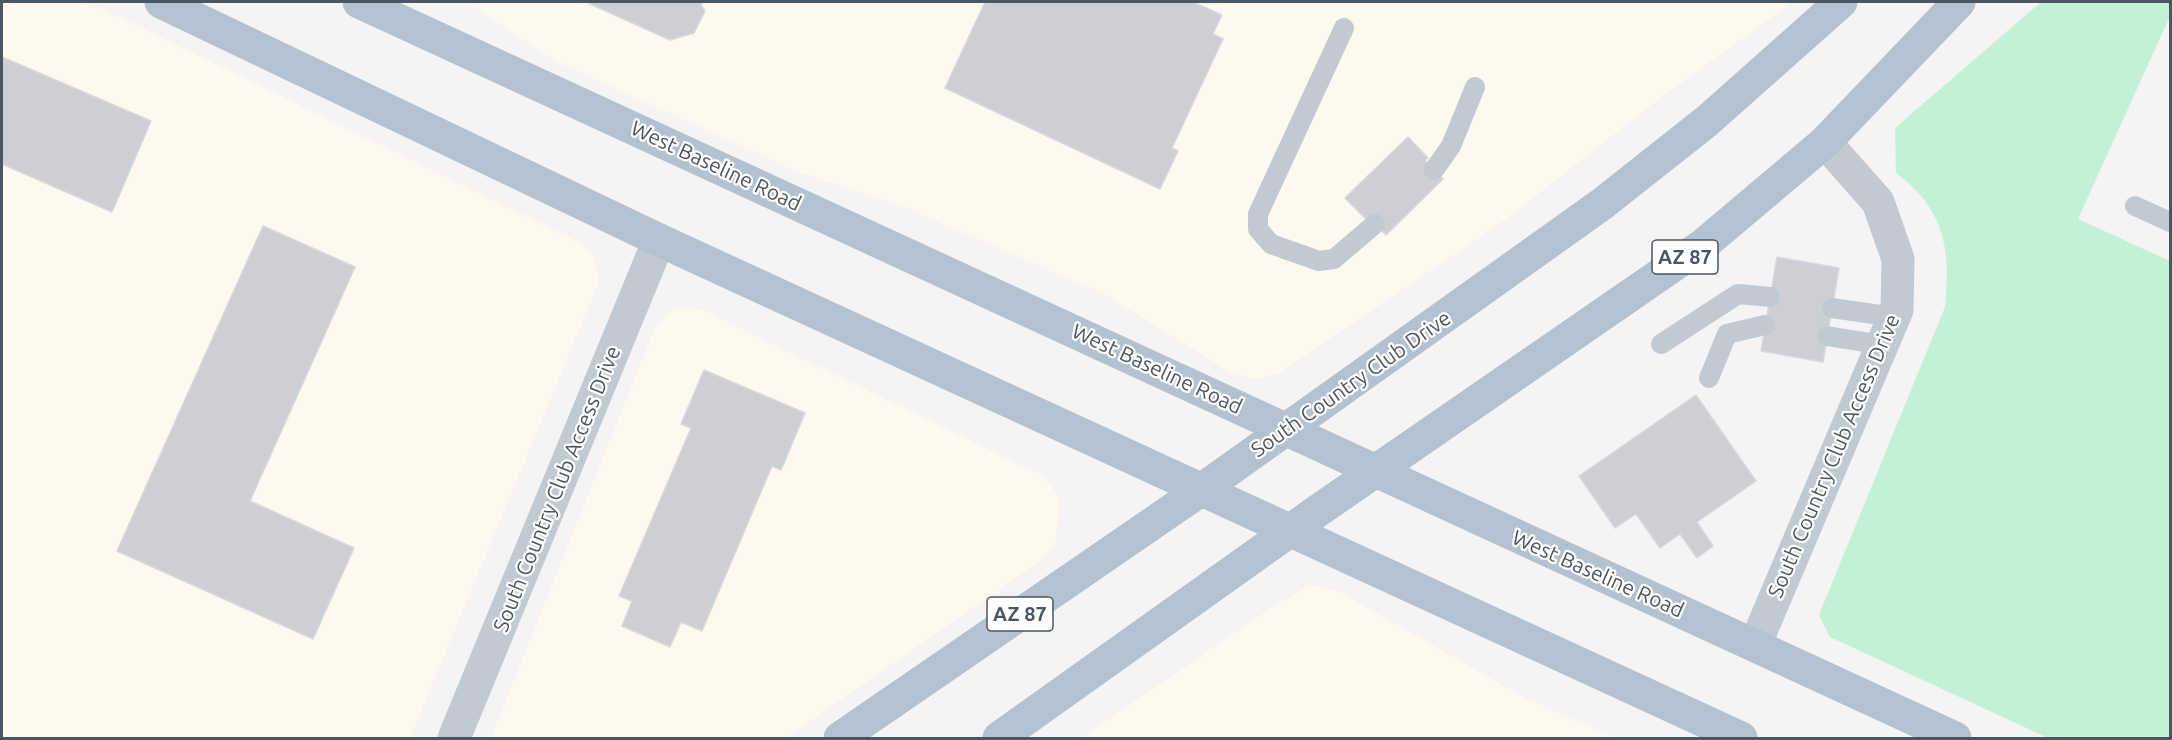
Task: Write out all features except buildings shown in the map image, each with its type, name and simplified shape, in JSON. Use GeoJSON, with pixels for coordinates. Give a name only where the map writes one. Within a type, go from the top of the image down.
{"type":"FeatureCollection","features":[{"type":"Feature","properties":{"kind":"main road"},"geometry":{"type":"LineString","coordinates":[[161,2],[659,240],[1289,532],[1741,738]]}},
{"type":"Feature","properties":{"kind":"main road","name":"West Baseline Road"},"geometry":{"type":"LineString","coordinates":[[359,2],[1955,738]]}},
{"type":"Feature","properties":{"kind":"main road","name":"South Country Club Drive"},"geometry":{"type":"LineString","coordinates":[[840,738],[1201,490],[1651,167],[1841,2]]}},
{"type":"Feature","properties":{"kind":"main road","name":"AZ 87"},"geometry":{"type":"LineString","coordinates":[[999,738],[1289,532],[1694,251],[1825,142],[1959,2]]}},
{"type":"Feature","properties":{"kind":"street","name":"South Country Club Access Drive"},"geometry":{"type":"LineString","coordinates":[[1755,645],[1897,310],[1898,259],[1878,202],[1825,142]]}},
{"type":"Feature","properties":{"kind":"street","name":"South Country Club Access Drive"},"geometry":{"type":"LineString","coordinates":[[454,738],[659,240]]}},
{"type":"Feature","properties":{"kind":"lane"},"geometry":{"type":"LineString","coordinates":[[1344,28],[1258,214],[1258,229],[1271,244],[1319,261],[1335,259],[1375,224]]}},
{"type":"Feature","properties":{"kind":"lane"},"geometry":{"type":"LineString","coordinates":[[1434,170],[1450,146],[1475,87]]}},
{"type":"Feature","properties":{"kind":"lane"},"geometry":{"type":"LineString","coordinates":[[2135,206],[2170,222]]}},
{"type":"Feature","properties":{"kind":"lane"},"geometry":{"type":"LineString","coordinates":[[1661,344],[1738,294],[1770,297]]}},
{"type":"Feature","properties":{"kind":"lane"},"geometry":{"type":"LineString","coordinates":[[1832,308],[1888,331]]}},
{"type":"Feature","properties":{"kind":"lane"},"geometry":{"type":"LineString","coordinates":[[1709,378],[1727,334],[1765,325]]}},
{"type":"Feature","properties":{"kind":"lane"},"geometry":{"type":"LineString","coordinates":[[1827,336],[1888,331]]}},
{"type":"Feature","properties":{"kind":"shaded area"},"geometry":{"type":"Polygon","coordinates":[[[2,2],[89,2],[583,244],[595,260],[599,282],[410,738],[2,738],[2,2]]]}},
{"type":"Feature","properties":{"kind":"shaded area"},"geometry":{"type":"Polygon","coordinates":[[[467,2],[1793,2],[1659,99],[1505,220],[1278,374],[1254,379],[1233,374],[1104,294],[902,206],[798,172],[555,61],[467,2]]]}},
{"type":"Feature","properties":{"kind":"shaded area"},"geometry":{"type":"Polygon","coordinates":[[[686,307],[705,311],[1045,477],[1059,497],[1056,543],[1040,561],[786,738],[491,738],[655,328],[672,310],[686,307]]]}},
{"type":"Feature","properties":{"kind":"shaded area"},"geometry":{"type":"Polygon","coordinates":[[[1310,585],[1338,591],[1525,698],[1615,738],[1081,738],[1268,610],[1310,585]]]}},
{"type":"Feature","properties":{"kind":"green space"},"geometry":{"type":"Polygon","coordinates":[[[2041,2],[2170,2],[2170,16],[2078,219],[2170,261],[2170,738],[2048,738],[1830,637],[1819,615],[1945,307],[1947,267],[1941,232],[1935,216],[1925,201],[1896,173],[1895,128],[2041,2]]]}}]}
